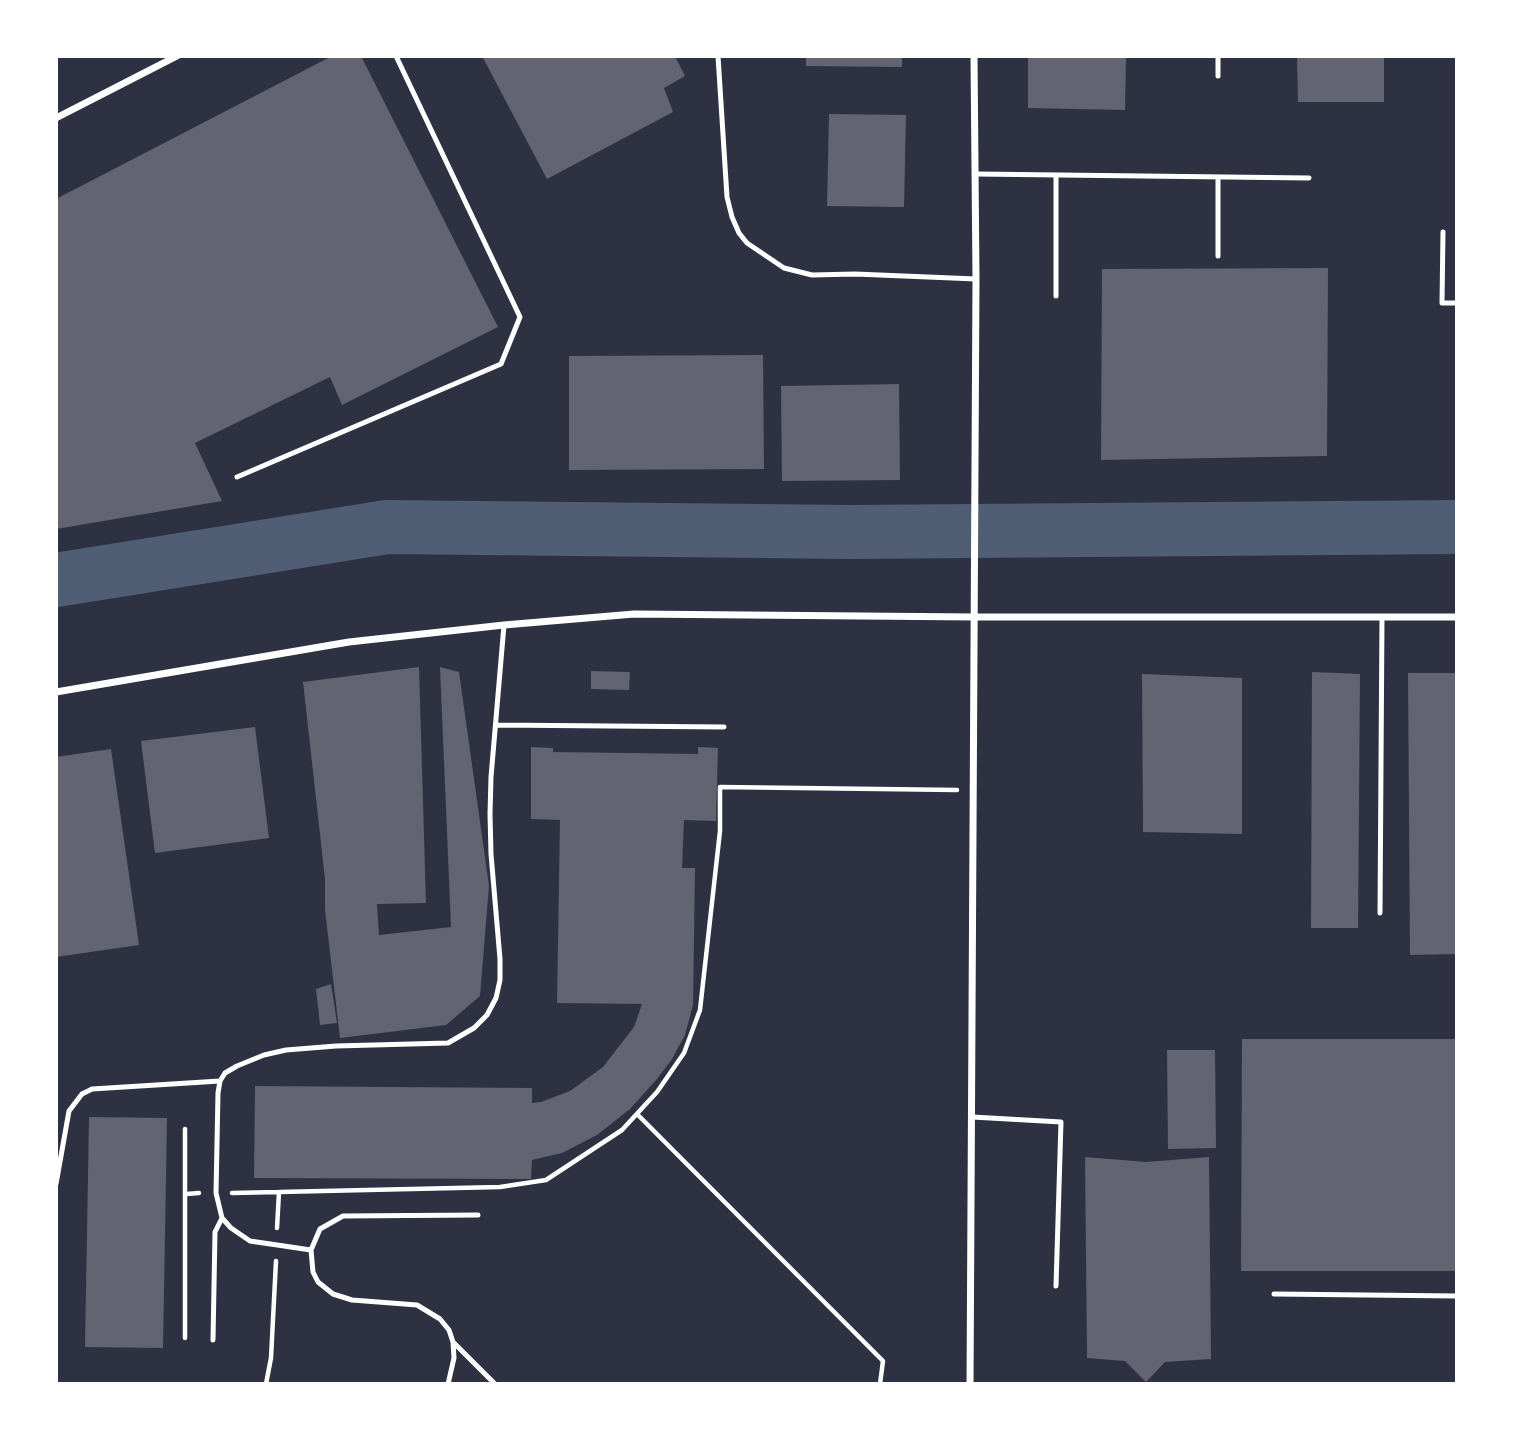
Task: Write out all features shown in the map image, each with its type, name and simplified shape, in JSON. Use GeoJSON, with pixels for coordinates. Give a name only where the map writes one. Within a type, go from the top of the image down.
{"type":"FeatureCollection","features":[{"type":"Feature","properties":{"kind":"street"},"geometry":{"type":"LineString","coordinates":[[57,115],[177,56]]}},
{"type":"Feature","properties":{"kind":"street"},"geometry":{"type":"LineString","coordinates":[[970,1384],[976,479],[974,56]]}},
{"type":"Feature","properties":{"kind":"street"},"geometry":{"type":"LineString","coordinates":[[56,692],[349,642],[634,614],[1457,617]]}},
{"type":"Feature","properties":{"kind":"lane"},"geometry":{"type":"LineString","coordinates":[[237,477],[501,364],[520,317],[397,56]]}},
{"type":"Feature","properties":{"kind":"lane"},"geometry":{"type":"LineString","coordinates":[[718,56],[727,197],[732,217],[747,243],[784,268],[811,275],[976,279]]}},
{"type":"Feature","properties":{"kind":"lane"},"geometry":{"type":"LineString","coordinates":[[1218,56],[1219,76]]}},
{"type":"Feature","properties":{"kind":"lane"},"geometry":{"type":"LineString","coordinates":[[975,174],[1309,178]]}},
{"type":"Feature","properties":{"kind":"lane"},"geometry":{"type":"LineString","coordinates":[[1056,175],[1056,296]]}},
{"type":"Feature","properties":{"kind":"lane"},"geometry":{"type":"LineString","coordinates":[[1218,177],[1218,256]]}},
{"type":"Feature","properties":{"kind":"lane"},"geometry":{"type":"LineString","coordinates":[[1443,232],[1442,303],[1457,303]]}},
{"type":"Feature","properties":{"kind":"lane"},"geometry":{"type":"LineString","coordinates":[[1380,913],[1382,617]]}},
{"type":"Feature","properties":{"kind":"lane"},"geometry":{"type":"LineString","coordinates":[[311,1250],[250,1241],[222,1218],[216,1193],[220,1081],[225,1073],[237,1066],[286,1050],[447,1043],[474,1028],[487,1015],[496,998],[500,959],[490,814],[503,625]]}},
{"type":"Feature","properties":{"kind":"lane"},"geometry":{"type":"LineString","coordinates":[[496,725],[724,727]]}},
{"type":"Feature","properties":{"kind":"lane"},"geometry":{"type":"LineString","coordinates":[[56,1184],[69,1111],[82,1094],[92,1089],[220,1081]]}},
{"type":"Feature","properties":{"kind":"lane"},"geometry":{"type":"LineString","coordinates":[[972,1117],[1061,1122],[1056,1286]]}},
{"type":"Feature","properties":{"kind":"lane"},"geometry":{"type":"LineString","coordinates":[[448,1384],[454,1358],[453,1342],[449,1329],[440,1318],[416,1305],[342,1298],[325,1289],[313,1272],[311,1250],[320,1229],[343,1216],[478,1215]]}},
{"type":"Feature","properties":{"kind":"lane"},"geometry":{"type":"LineString","coordinates":[[213,1340],[215,1232],[222,1218]]}},
{"type":"Feature","properties":{"kind":"lane"},"geometry":{"type":"LineString","coordinates":[[1274,1294],[1457,1296]]}},
{"type":"Feature","properties":{"kind":"lane"},"geometry":{"type":"LineString","coordinates":[[453,1342],[495,1384]]}},
{"type":"Feature","properties":{"kind":"path"},"geometry":{"type":"LineString","coordinates":[[279,1192],[500,1187],[546,1180],[622,1130],[657,1092],[684,1053],[700,1010],[720,831],[720,787],[974,791]]}},
{"type":"Feature","properties":{"kind":"path"},"geometry":{"type":"LineString","coordinates":[[637,1114],[883,1361],[880,1384]]}},
{"type":"Feature","properties":{"kind":"path"},"geometry":{"type":"LineString","coordinates":[[185,1129],[185,1338]]}},
{"type":"Feature","properties":{"kind":"building"},"geometry":{"type":"Polygon","coordinates":[[[332,56],[361,56],[498,327],[342,405],[330,377],[195,443],[222,501],[56,529],[56,199],[332,56]]]}},
{"type":"Feature","properties":{"kind":"building"},"geometry":{"type":"Polygon","coordinates":[[[482,56],[675,56],[685,76],[664,88],[673,112],[547,179],[482,56]]]}},
{"type":"Feature","properties":{"kind":"building"},"geometry":{"type":"Polygon","coordinates":[[[806,56],[902,56],[902,67],[806,66],[806,56]]]}},
{"type":"Feature","properties":{"kind":"building"},"geometry":{"type":"Polygon","coordinates":[[[1028,56],[1126,56],[1125,110],[1028,108],[1028,56]]]}},
{"type":"Feature","properties":{"kind":"building"},"geometry":{"type":"Polygon","coordinates":[[[1297,56],[1384,56],[1384,102],[1298,102],[1297,56]]]}},
{"type":"Feature","properties":{"kind":"building"},"geometry":{"type":"Polygon","coordinates":[[[829,114],[906,115],[904,207],[827,206],[829,114]]]}},
{"type":"Feature","properties":{"kind":"building"},"geometry":{"type":"Polygon","coordinates":[[[1328,268],[1327,456],[1101,460],[1102,269],[1328,268]]]}},
{"type":"Feature","properties":{"kind":"building"},"geometry":{"type":"Polygon","coordinates":[[[763,355],[764,469],[569,470],[569,356],[763,355]]]}},
{"type":"Feature","properties":{"kind":"building"},"geometry":{"type":"Polygon","coordinates":[[[899,384],[900,480],[782,481],[781,386],[899,384]]]}},
{"type":"Feature","properties":{"kind":"building"},"geometry":{"type":"Polygon","coordinates":[[[419,667],[426,903],[377,904],[379,935],[451,927],[440,667],[459,672],[489,886],[480,996],[446,1025],[340,1038],[303,682],[419,667]]]}},
{"type":"Feature","properties":{"kind":"building"},"geometry":{"type":"Polygon","coordinates":[[[591,671],[630,672],[629,690],[591,689],[591,671]]]}},
{"type":"Feature","properties":{"kind":"building"},"geometry":{"type":"Polygon","coordinates":[[[1312,672],[1360,674],[1358,928],[1311,928],[1312,672]]]}},
{"type":"Feature","properties":{"kind":"building"},"geometry":{"type":"Polygon","coordinates":[[[1408,673],[1457,673],[1457,954],[1410,955],[1408,673]]]}},
{"type":"Feature","properties":{"kind":"building"},"geometry":{"type":"Polygon","coordinates":[[[1142,674],[1242,678],[1242,834],[1143,832],[1142,674]]]}},
{"type":"Feature","properties":{"kind":"building"},"geometry":{"type":"Polygon","coordinates":[[[255,727],[269,838],[155,853],[141,741],[255,727]]]}},
{"type":"Feature","properties":{"kind":"building"},"geometry":{"type":"Polygon","coordinates":[[[531,747],[553,748],[553,752],[698,754],[698,747],[718,748],[716,821],[684,820],[682,868],[695,868],[693,1005],[685,1035],[672,1059],[630,1109],[597,1135],[562,1153],[532,1160],[531,1179],[254,1178],[255,1086],[532,1088],[532,1103],[541,1102],[570,1091],[603,1067],[634,1027],[642,1004],[557,1003],[560,820],[531,819],[531,747]]]}},
{"type":"Feature","properties":{"kind":"building"},"geometry":{"type":"Polygon","coordinates":[[[111,749],[139,945],[56,957],[56,757],[111,749]]]}},
{"type":"Feature","properties":{"kind":"building"},"geometry":{"type":"Polygon","coordinates":[[[331,984],[337,1023],[320,1025],[316,989],[331,984]]]}},
{"type":"Feature","properties":{"kind":"building"},"geometry":{"type":"Polygon","coordinates":[[[1242,1039],[1457,1039],[1457,1271],[1241,1271],[1242,1039]]]}},
{"type":"Feature","properties":{"kind":"building"},"geometry":{"type":"Polygon","coordinates":[[[1167,1050],[1215,1050],[1216,1148],[1168,1149],[1167,1050]]]}},
{"type":"Feature","properties":{"kind":"building"},"geometry":{"type":"Polygon","coordinates":[[[89,1117],[167,1118],[163,1348],[85,1347],[89,1117]]]}},
{"type":"Feature","properties":{"kind":"building"},"geometry":{"type":"Polygon","coordinates":[[[1085,1157],[1146,1162],[1209,1157],[1211,1359],[1165,1362],[1146,1382],[1125,1361],[1087,1358],[1085,1157]]]}},
{"type":"Feature","properties":{"kind":"waterway"},"geometry":{"type":"LineString","coordinates":[[56,580],[387,527],[851,532],[1457,527]]}}]}
